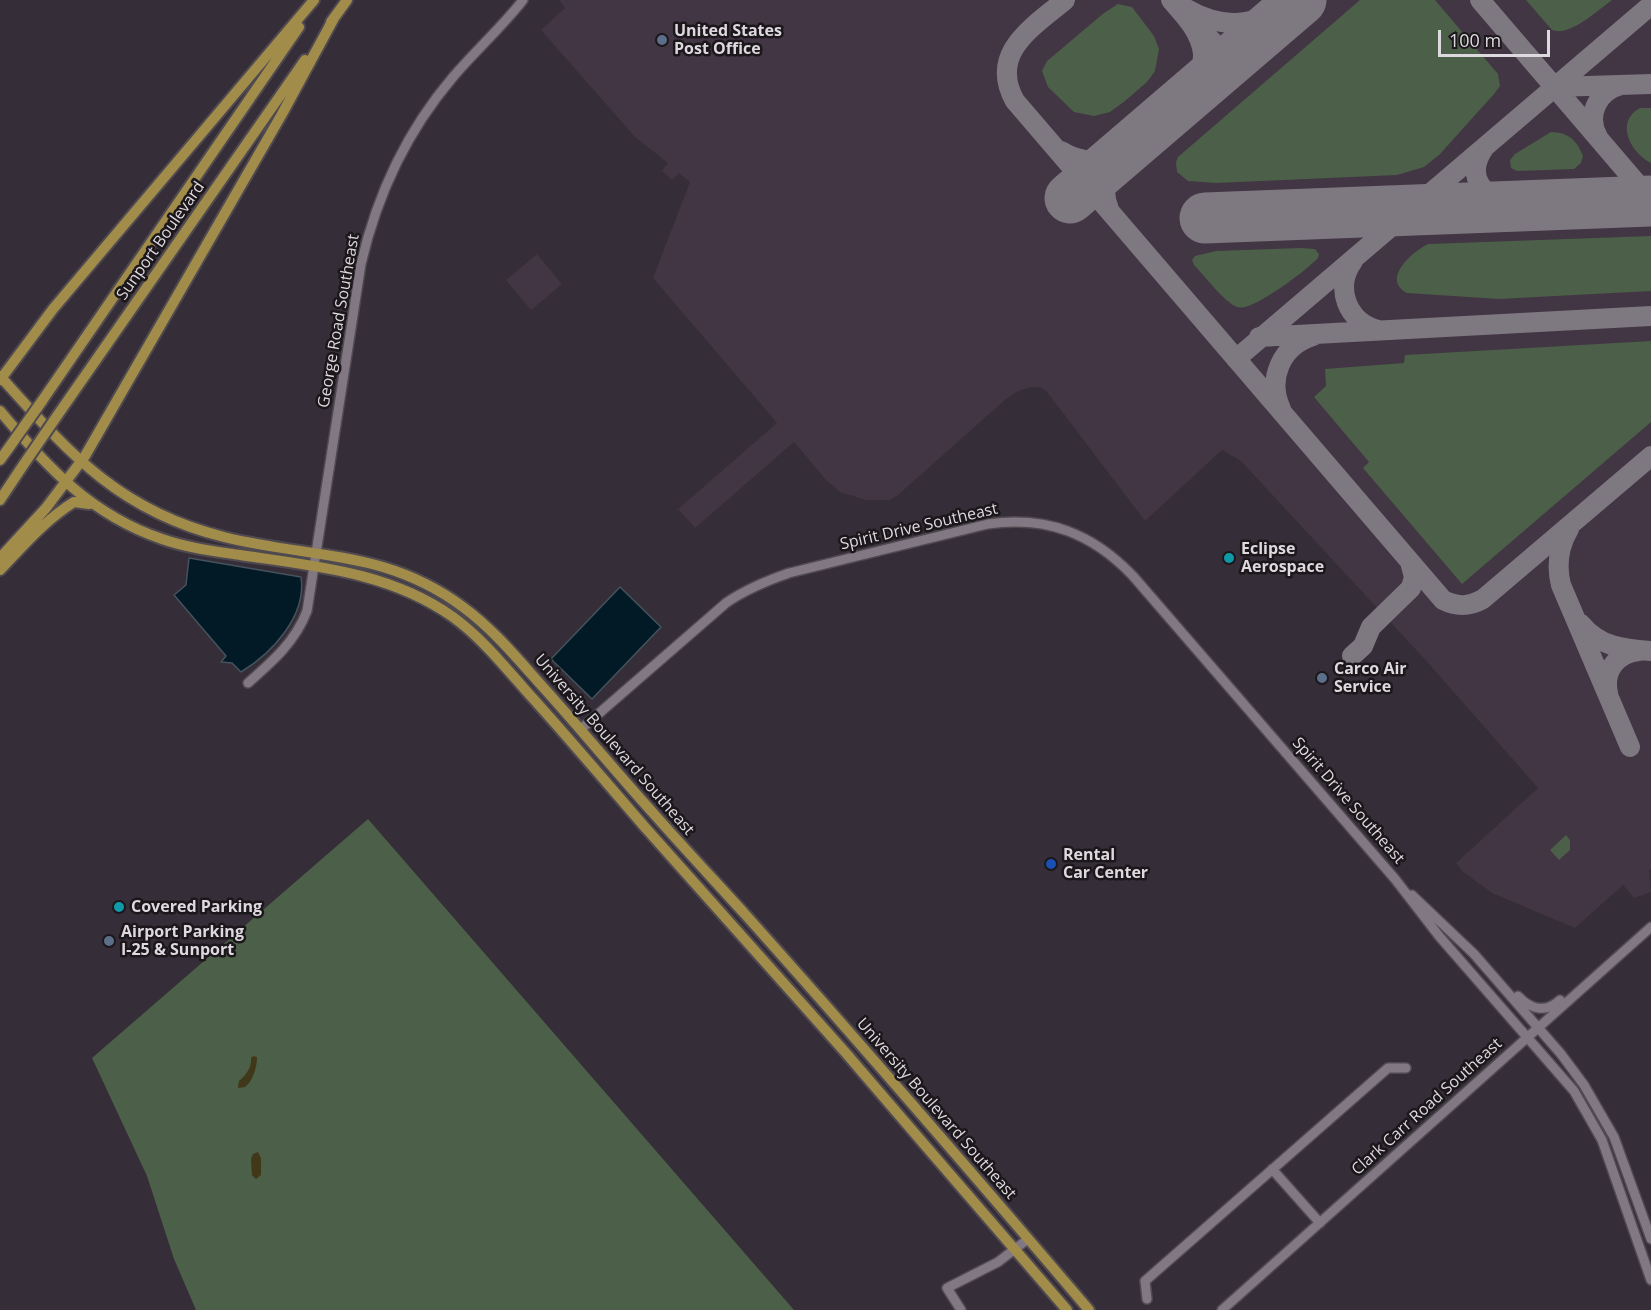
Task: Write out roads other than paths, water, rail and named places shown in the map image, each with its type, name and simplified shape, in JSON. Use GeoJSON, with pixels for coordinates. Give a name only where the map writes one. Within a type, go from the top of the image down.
{"type":"FeatureCollection","features":[{"type":"Feature","properties":{"kind":"main road"},"geometry":{"type":"LineString","coordinates":[[0,378],[53,309],[316,0]]}},
{"type":"Feature","properties":{"kind":"main road","name":"Sunport Boulevard"},"geometry":{"type":"LineString","coordinates":[[0,460],[316,0]]}},
{"type":"Feature","properties":{"kind":"main road","name":"Sunport Boulevard"},"geometry":{"type":"LineString","coordinates":[[0,500],[347,0]]}},
{"type":"Feature","properties":{"kind":"main road"},"geometry":{"type":"LineString","coordinates":[[0,558],[46,508],[81,462],[282,114],[334,18]]}},
{"type":"Feature","properties":{"kind":"main road","name":"University Boulevard Southeast"},"geometry":{"type":"LineString","coordinates":[[0,378],[55,438],[81,462],[127,496],[159,514],[190,527],[238,540],[347,557],[382,566],[417,579],[453,600],[473,615],[497,637],[581,729],[860,1044],[1089,1310]]}},
{"type":"Feature","properties":{"kind":"main road","name":"University Boulevard Southeast"},"geometry":{"type":"LineString","coordinates":[[0,411],[65,482],[102,510],[140,531],[182,545],[362,575],[395,585],[425,599],[452,616],[488,647],[570,739],[1067,1310]]}},
{"type":"Feature","properties":{"kind":"main road"},"geometry":{"type":"LineString","coordinates":[[0,570],[48,521],[74,502],[86,503],[102,510]]}},
{"type":"Feature","properties":{"kind":"main road","name":"Spirit Drive Southeast"},"geometry":{"type":"LineString","coordinates":[[570,739],[581,729]]}},
{"type":"Feature","properties":{"kind":"street","name":"George Road Southeast"},"geometry":{"type":"LineString","coordinates":[[248,683],[278,657],[298,631],[310,600],[361,264],[377,207],[402,151],[433,102],[454,75],[524,0]]}},
{"type":"Feature","properties":{"kind":"street","name":"Spirit Drive Southeast"},"geometry":{"type":"LineString","coordinates":[[581,729],[726,603],[751,587],[789,573],[988,524],[1035,523],[1064,529],[1090,540],[1123,565],[1395,879]]}},
{"type":"Feature","properties":{"kind":"street"},"geometry":{"type":"LineString","coordinates":[[1395,879],[1474,954],[1584,1084],[1609,1128],[1651,1239]]}},
{"type":"Feature","properties":{"kind":"street"},"geometry":{"type":"LineString","coordinates":[[1395,879],[1438,936],[1574,1091],[1602,1140],[1651,1280]]}},
{"type":"Feature","properties":{"kind":"street","name":"Clark Carr Road Southeast"},"geometry":{"type":"LineString","coordinates":[[1222,1310],[1651,927]]}},
{"type":"Feature","properties":{"kind":"street"},"geometry":{"type":"LineString","coordinates":[[1474,954],[1491,965],[1524,1003],[1534,1008],[1553,1006],[1585,978],[1599,973]]}},
{"type":"Feature","properties":{"kind":"street"},"geometry":{"type":"LineString","coordinates":[[1147,1299],[1145,1281],[1388,1068],[1406,1068]]}},
{"type":"Feature","properties":{"kind":"street"},"geometry":{"type":"LineString","coordinates":[[1272,1169],[1320,1223]]}},
{"type":"Feature","properties":{"kind":"street"},"geometry":{"type":"LineString","coordinates":[[961,1310],[947,1288],[978,1273],[1028,1239]]}},
{"type":"Feature","properties":{"kind":"water"},"geometry":{"type":"Polygon","coordinates":[[[189,558],[301,577],[299,606],[285,632],[264,655],[241,672],[232,663],[221,662],[226,656],[174,595],[186,585],[189,558]]]}},
{"type":"Feature","properties":{"kind":"water"},"geometry":{"type":"Polygon","coordinates":[[[620,587],[661,627],[592,699],[551,659],[620,587]]]}},
{"type":"Feature","properties":{"kind":"place","name":"United States Post Office"},"geometry":{"type":"Point","coordinates":[662,40]}},
{"type":"Feature","properties":{"kind":"place","name":"Eclipse Aerospace"},"geometry":{"type":"Point","coordinates":[1229,558]}},
{"type":"Feature","properties":{"kind":"place","name":"Carco Air Service"},"geometry":{"type":"Point","coordinates":[1322,678]}},
{"type":"Feature","properties":{"kind":"place","name":"Rental Car Center"},"geometry":{"type":"Point","coordinates":[1051,864]}},
{"type":"Feature","properties":{"kind":"place","name":"Covered Parking"},"geometry":{"type":"Point","coordinates":[119,907]}},
{"type":"Feature","properties":{"kind":"place","name":"Airport Parking I-25 & Sunport"},"geometry":{"type":"Point","coordinates":[109,941]}}]}
